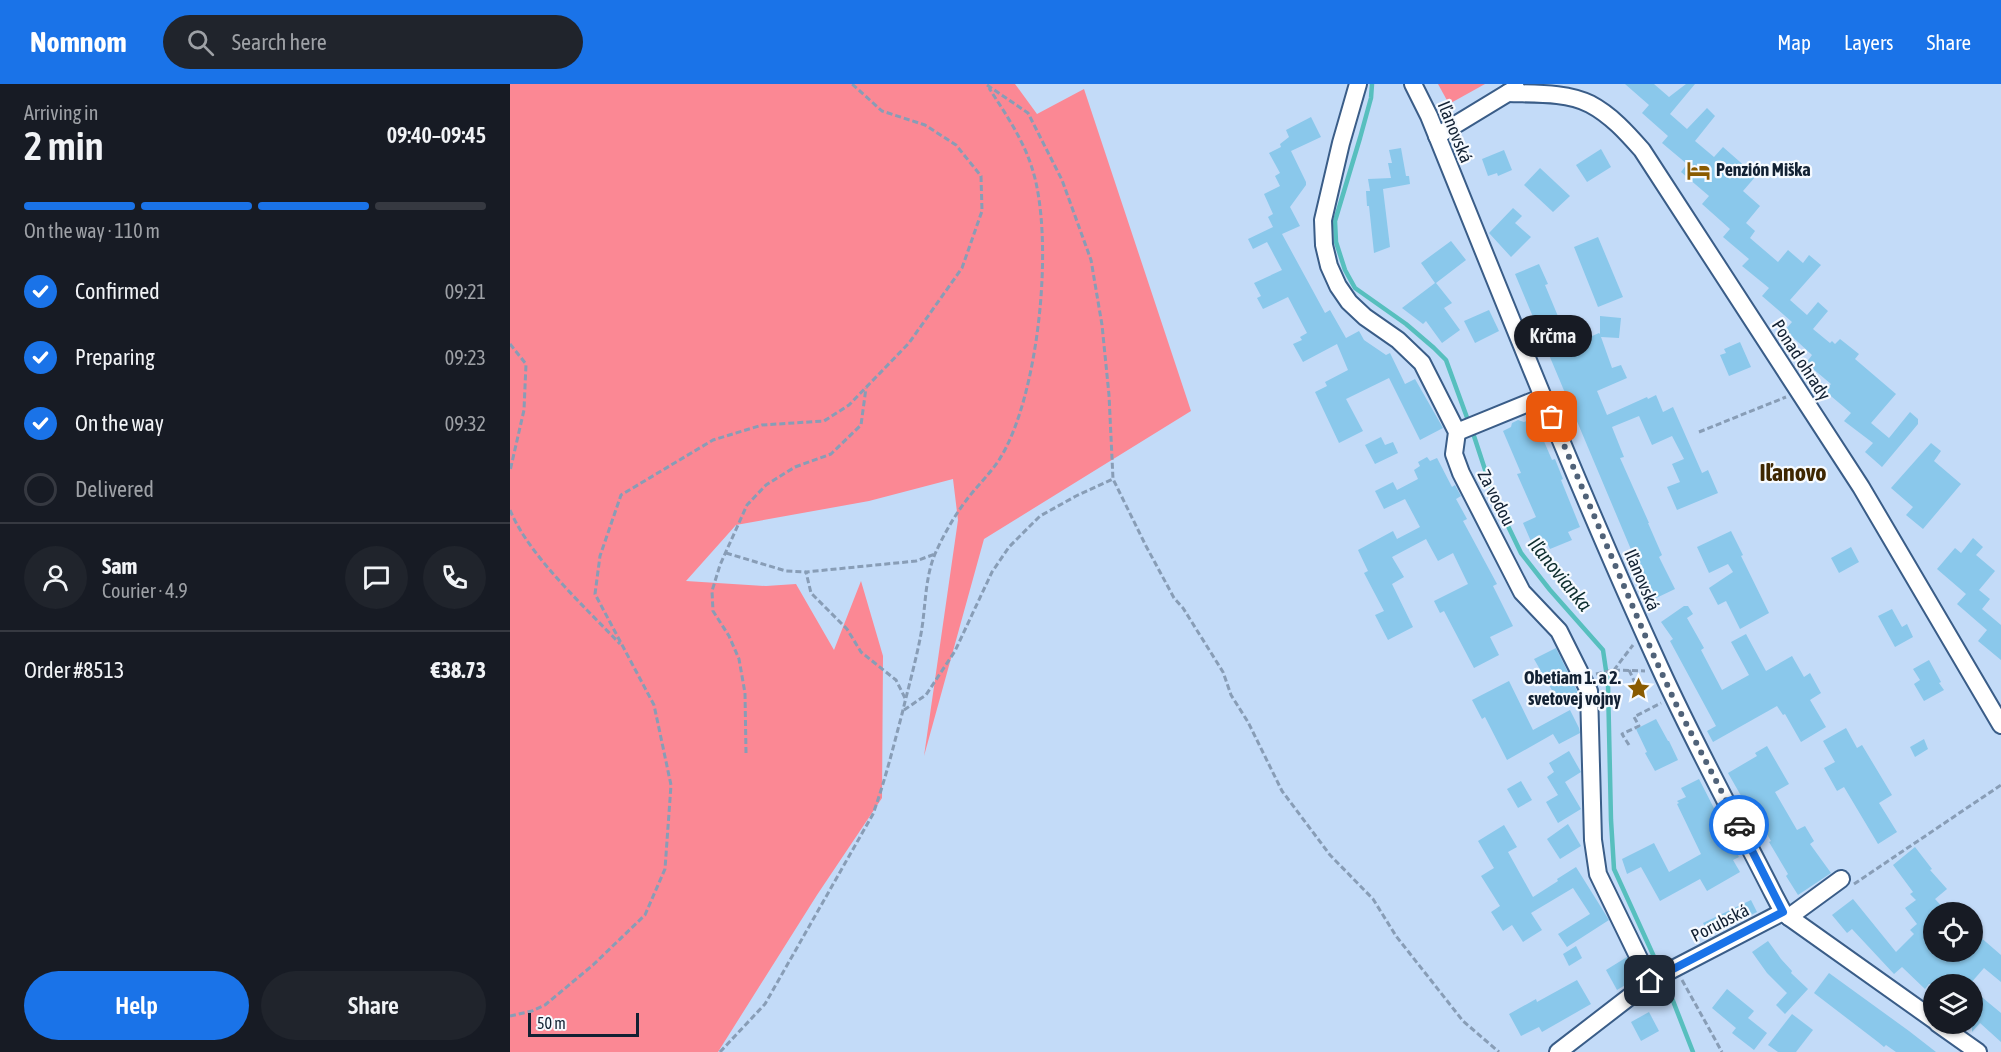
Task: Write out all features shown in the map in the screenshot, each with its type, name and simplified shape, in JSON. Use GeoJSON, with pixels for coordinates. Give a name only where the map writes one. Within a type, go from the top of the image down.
{"type":"FeatureCollection","features":[{"type":"Feature","properties":{"kind":"street","name":"Za vodou"},"geometry":{"type":"LineString","coordinates":[[1358,84],[1323,220],[1324,245],[1329,266],[1338,286],[1349,302],[1365,317],[1398,340],[1422,363],[1465,429],[1454,454],[1461,473],[1522,592],[1558,631],[1589,691],[1593,840],[1598,874],[1662,975]]}},
{"type":"Feature","properties":{"kind":"street","name":"Iľanovská"},"geometry":{"type":"LineString","coordinates":[[1413,84],[1437,136],[1543,397],[1646,638],[1676,704],[1786,914],[1923,1013]]}},
{"type":"Feature","properties":{"kind":"street"},"geometry":{"type":"LineString","coordinates":[[1437,136],[1515,88]]}},
{"type":"Feature","properties":{"kind":"street","name":"Ponad ohrady"},"geometry":{"type":"LineString","coordinates":[[1515,88],[1562,96],[1590,104],[1619,125],[1642,150],[1861,488],[2001,725]]}},
{"type":"Feature","properties":{"kind":"street"},"geometry":{"type":"LineString","coordinates":[[1465,429],[1543,397]]}},
{"type":"Feature","properties":{"kind":"street","name":"Porubská"},"geometry":{"type":"LineString","coordinates":[[1558,1052],[1662,975],[1846,882]]}},
{"type":"Feature","properties":{"kind":"street","name":"Iľanovská"},"geometry":{"type":"LineString","coordinates":[[1952,1034],[1978,1052]]}},
{"type":"Feature","properties":{"kind":"path"},"geometry":{"type":"LineString","coordinates":[[510,1016],[532,1011],[545,1005],[593,965],[645,915],[665,868],[671,785],[654,705],[595,594],[600,556],[621,495],[713,440],[762,425],[824,421],[849,405],[909,343],[962,268],[982,211],[981,176],[956,145],[925,125],[882,111],[852,84]]}},
{"type":"Feature","properties":{"kind":"path"},"geometry":{"type":"LineString","coordinates":[[986,85],[1028,113],[1062,180],[1091,260],[1102,326],[1109,395],[1113,479],[1141,536],[1174,598],[1184,608],[1223,672],[1232,695],[1282,791],[1330,855],[1373,899],[1396,936],[1463,1020],[1500,1052]]}},
{"type":"Feature","properties":{"kind":"path"},"geometry":{"type":"LineString","coordinates":[[720,1052],[765,1004],[826,893],[858,843],[873,814],[885,782],[906,700],[920,638],[930,569],[935,554],[964,502],[999,460],[1013,431],[1029,374],[1042,283],[1043,231],[1034,171],[1027,152],[986,85]]}},
{"type":"Feature","properties":{"kind":"path"},"geometry":{"type":"LineString","coordinates":[[510,344],[526,364],[524,410],[510,471]]}},
{"type":"Feature","properties":{"kind":"path"},"geometry":{"type":"LineString","coordinates":[[746,753],[745,693],[739,659],[729,636],[713,612],[712,591],[720,565],[747,505],[766,485],[795,466],[831,454],[861,425],[867,387]]}},
{"type":"Feature","properties":{"kind":"path"},"geometry":{"type":"LineString","coordinates":[[1699,432],[1781,399]]}},
{"type":"Feature","properties":{"kind":"path"},"geometry":{"type":"LineString","coordinates":[[903,711],[926,694],[956,651],[992,573],[1009,547],[1040,516],[1113,479]]}},
{"type":"Feature","properties":{"kind":"path"},"geometry":{"type":"LineString","coordinates":[[510,510],[550,570],[623,648]]}},
{"type":"Feature","properties":{"kind":"path"},"geometry":{"type":"LineString","coordinates":[[726,553],[786,570],[806,572],[916,561],[935,554]]}},
{"type":"Feature","properties":{"kind":"path"},"geometry":{"type":"LineString","coordinates":[[806,572],[811,593],[847,629],[861,652],[896,680],[906,700]]}},
{"type":"Feature","properties":{"kind":"path"},"geometry":{"type":"LineString","coordinates":[[1613,670],[1634,644],[1638,653]]}},
{"type":"Feature","properties":{"kind":"path"},"geometry":{"type":"LineString","coordinates":[[1598,674],[1613,670],[1646,671],[1642,662]]}},
{"type":"Feature","properties":{"kind":"path"},"geometry":{"type":"LineString","coordinates":[[1629,670],[1636,685]]}},
{"type":"Feature","properties":{"kind":"path"},"geometry":{"type":"LineString","coordinates":[[1629,745],[1623,734],[1639,726],[1635,717],[1663,702]]}},
{"type":"Feature","properties":{"kind":"path"},"geometry":{"type":"LineString","coordinates":[[1846,882],[2001,785]]}},
{"type":"Feature","properties":{"kind":"path"},"geometry":{"type":"LineString","coordinates":[[1662,975],[1722,1052]]}},
{"type":"Feature","properties":{"kind":"shaded area"},"geometry":{"type":"Polygon","coordinates":[[[510,84],[1015,84],[1037,114],[1084,89],[1191,411],[984,539],[924,756],[958,520],[953,479],[869,501],[736,525],[686,581],[766,586],[796,584],[834,650],[861,581],[883,656],[882,798],[817,895],[718,1052],[510,1052],[510,84]]]}},
{"type":"Feature","properties":{"kind":"shaded area"},"geometry":{"type":"Polygon","coordinates":[[[1438,84],[1485,84],[1449,104],[1438,84]]]}},
{"type":"Feature","properties":{"kind":"building"},"geometry":{"type":"Polygon","coordinates":[[[1625,84],[1654,84],[1669,97],[1686,84],[1695,84],[1670,114],[1687,129],[1707,108],[1715,116],[1695,141],[1714,157],[1723,147],[1756,176],[1743,191],[1760,206],[1746,223],[1755,231],[1750,238],[1778,262],[1788,250],[1803,263],[1809,255],[1821,265],[1790,300],[1807,315],[1818,302],[1828,311],[1813,329],[1830,343],[1832,341],[1835,344],[1840,339],[1859,354],[1855,359],[1896,394],[1871,423],[1889,438],[1910,412],[1918,419],[1918,424],[1882,467],[1865,452],[1873,443],[1844,421],[1851,413],[1825,391],[1831,384],[1806,363],[1812,355],[1785,330],[1792,322],[1762,296],[1769,288],[1742,266],[1749,259],[1723,237],[1730,229],[1702,204],[1709,196],[1681,172],[1687,164],[1662,143],[1668,136],[1642,113],[1649,105],[1625,84]]]}},
{"type":"Feature","properties":{"kind":"building"},"geometry":{"type":"Polygon","coordinates":[[[1311,117],[1321,137],[1291,151],[1306,182],[1290,207],[1300,226],[1282,234],[1325,313],[1330,310],[1346,338],[1359,331],[1364,340],[1386,355],[1390,353],[1405,384],[1415,379],[1443,428],[1420,440],[1389,378],[1346,399],[1363,431],[1339,443],[1315,392],[1327,386],[1325,382],[1348,370],[1337,344],[1303,362],[1293,344],[1302,340],[1300,337],[1307,333],[1288,297],[1263,309],[1257,298],[1261,296],[1254,283],[1282,270],[1267,242],[1253,249],[1248,239],[1273,227],[1268,217],[1273,214],[1264,194],[1280,186],[1275,176],[1280,173],[1269,153],[1281,147],[1280,144],[1289,137],[1286,130],[1311,117]]]}},
{"type":"Feature","properties":{"kind":"building"},"geometry":{"type":"Polygon","coordinates":[[[1401,148],[1406,176],[1409,176],[1410,184],[1383,189],[1390,247],[1374,253],[1369,206],[1367,206],[1366,191],[1370,191],[1368,179],[1391,178],[1388,163],[1392,163],[1389,150],[1401,148]]]}},
{"type":"Feature","properties":{"kind":"building"},"geometry":{"type":"Polygon","coordinates":[[[1601,149],[1611,167],[1587,182],[1576,165],[1601,149]]]}},
{"type":"Feature","properties":{"kind":"building"},"geometry":{"type":"Polygon","coordinates":[[[1504,150],[1512,170],[1498,176],[1497,173],[1488,176],[1482,159],[1504,150]]]}},
{"type":"Feature","properties":{"kind":"building"},"geometry":{"type":"Polygon","coordinates":[[[1540,168],[1570,196],[1553,212],[1524,185],[1540,168]]]}},
{"type":"Feature","properties":{"kind":"building"},"geometry":{"type":"Polygon","coordinates":[[[1513,208],[1522,216],[1515,223],[1531,237],[1511,257],[1489,233],[1513,208]]]}},
{"type":"Feature","properties":{"kind":"building"},"geometry":{"type":"Polygon","coordinates":[[[1598,237],[1623,297],[1598,307],[1574,247],[1598,237]]]}},
{"type":"Feature","properties":{"kind":"building"},"geometry":{"type":"Polygon","coordinates":[[[1451,241],[1466,260],[1436,283],[1452,303],[1444,308],[1460,330],[1442,343],[1426,321],[1423,324],[1402,308],[1435,283],[1421,263],[1451,241]]]}},
{"type":"Feature","properties":{"kind":"building"},"geometry":{"type":"Polygon","coordinates":[[[1539,264],[1548,284],[1545,285],[1567,338],[1571,336],[1574,344],[1600,334],[1600,316],[1621,318],[1619,338],[1601,337],[1612,368],[1621,365],[1627,378],[1597,391],[1607,415],[1656,395],[1663,412],[1673,407],[1702,473],[1708,470],[1718,493],[1677,510],[1667,487],[1680,482],[1672,464],[1684,459],[1672,436],[1652,445],[1639,416],[1612,427],[1624,457],[1620,458],[1662,555],[1659,557],[1675,589],[1652,600],[1515,274],[1539,264]]]}},
{"type":"Feature","properties":{"kind":"building"},"geometry":{"type":"Polygon","coordinates":[[[1489,310],[1499,331],[1475,343],[1464,321],[1489,310]]]}},
{"type":"Feature","properties":{"kind":"building"},"geometry":{"type":"Polygon","coordinates":[[[1740,342],[1751,367],[1729,376],[1720,355],[1726,353],[1724,349],[1740,342]]]}},
{"type":"Feature","properties":{"kind":"building"},"geometry":{"type":"Polygon","coordinates":[[[1534,418],[1552,460],[1555,459],[1580,527],[1568,532],[1572,540],[1550,549],[1546,541],[1533,546],[1523,523],[1536,517],[1517,474],[1521,473],[1503,431],[1518,420],[1524,422],[1534,418]]]}},
{"type":"Feature","properties":{"kind":"building"},"geometry":{"type":"Polygon","coordinates":[[[1381,437],[1385,445],[1393,442],[1398,453],[1375,464],[1365,445],[1381,437]]]}},
{"type":"Feature","properties":{"kind":"building"},"geometry":{"type":"Polygon","coordinates":[[[1931,443],[1941,451],[1934,461],[1961,484],[1923,529],[1906,515],[1913,507],[1891,488],[1931,443]]]}},
{"type":"Feature","properties":{"kind":"building"},"geometry":{"type":"Polygon","coordinates":[[[1427,457],[1430,461],[1437,458],[1452,487],[1455,485],[1461,496],[1456,499],[1467,519],[1463,521],[1497,584],[1493,586],[1513,626],[1490,637],[1499,655],[1474,668],[1444,611],[1440,613],[1434,601],[1468,584],[1453,553],[1438,561],[1426,539],[1392,557],[1404,577],[1392,584],[1413,627],[1388,640],[1375,615],[1384,611],[1364,573],[1368,571],[1358,550],[1393,531],[1397,539],[1420,527],[1405,499],[1384,509],[1375,491],[1393,482],[1397,490],[1418,479],[1414,470],[1420,466],[1418,462],[1427,457]]]}},
{"type":"Feature","properties":{"kind":"building"},"geometry":{"type":"Polygon","coordinates":[[[1731,531],[1769,613],[1740,629],[1726,601],[1718,605],[1709,588],[1733,572],[1728,564],[1709,573],[1697,547],[1731,531]]]}},
{"type":"Feature","properties":{"kind":"building"},"geometry":{"type":"Polygon","coordinates":[[[1973,538],[1983,547],[1976,555],[1995,571],[1979,590],[1990,599],[1982,609],[2001,625],[2001,660],[1978,641],[1987,630],[1957,604],[1966,594],[1937,569],[1955,548],[1961,553],[1973,538]]]}},
{"type":"Feature","properties":{"kind":"building"},"geometry":{"type":"Polygon","coordinates":[[[1851,547],[1859,562],[1839,573],[1831,558],[1851,547]]]}},
{"type":"Feature","properties":{"kind":"building"},"geometry":{"type":"Polygon","coordinates":[[[1684,606],[1688,606],[1693,614],[1687,618],[1704,648],[1701,650],[1722,690],[1749,675],[1731,642],[1746,634],[1766,671],[1792,656],[1804,677],[1810,673],[1821,693],[1810,700],[1826,727],[1801,742],[1785,714],[1783,715],[1777,706],[1713,742],[1707,731],[1716,726],[1670,641],[1673,639],[1661,622],[1684,606]]]}},
{"type":"Feature","properties":{"kind":"building"},"geometry":{"type":"Polygon","coordinates":[[[1892,609],[1902,627],[1907,624],[1913,637],[1895,647],[1878,616],[1892,609]]]}},
{"type":"Feature","properties":{"kind":"building"},"geometry":{"type":"Polygon","coordinates":[[[1556,648],[1579,695],[1557,707],[1551,694],[1553,692],[1534,659],[1556,648]]]}},
{"type":"Feature","properties":{"kind":"building"},"geometry":{"type":"Polygon","coordinates":[[[1929,660],[1944,690],[1924,701],[1914,684],[1920,680],[1913,669],[1929,660]]]}},
{"type":"Feature","properties":{"kind":"building"},"geometry":{"type":"Polygon","coordinates":[[[1509,681],[1533,730],[1570,710],[1580,733],[1559,744],[1553,734],[1507,760],[1485,717],[1482,719],[1472,700],[1509,681]]]}},
{"type":"Feature","properties":{"kind":"building"},"geometry":{"type":"Polygon","coordinates":[[[1656,719],[1678,760],[1655,771],[1636,729],[1656,719]]]}},
{"type":"Feature","properties":{"kind":"building"},"geometry":{"type":"Polygon","coordinates":[[[1846,728],[1857,748],[1862,745],[1892,795],[1879,803],[1897,832],[1878,844],[1844,787],[1837,791],[1824,768],[1835,762],[1823,741],[1846,728]]]}},
{"type":"Feature","properties":{"kind":"building"},"geometry":{"type":"Polygon","coordinates":[[[1924,739],[1928,749],[1915,757],[1910,747],[1924,739]]]}},
{"type":"Feature","properties":{"kind":"building"},"geometry":{"type":"Polygon","coordinates":[[[1767,746],[1789,784],[1775,792],[1797,830],[1805,826],[1814,841],[1810,844],[1831,873],[1798,895],[1769,842],[1771,841],[1751,807],[1748,808],[1728,773],[1757,756],[1755,753],[1767,746]]]}},
{"type":"Feature","properties":{"kind":"building"},"geometry":{"type":"Polygon","coordinates":[[[1569,751],[1581,772],[1565,782],[1581,809],[1558,823],[1546,802],[1558,795],[1547,777],[1554,772],[1549,763],[1569,751]]]}},
{"type":"Feature","properties":{"kind":"building"},"geometry":{"type":"Polygon","coordinates":[[[1699,779],[1739,857],[1733,860],[1740,872],[1707,891],[1700,879],[1660,901],[1641,867],[1627,874],[1622,859],[1654,843],[1669,872],[1701,854],[1677,804],[1679,803],[1677,801],[1686,797],[1681,788],[1699,779]]]}},
{"type":"Feature","properties":{"kind":"building"},"geometry":{"type":"Polygon","coordinates":[[[1521,781],[1532,800],[1518,808],[1507,789],[1521,781]]]}},
{"type":"Feature","properties":{"kind":"building"},"geometry":{"type":"Polygon","coordinates":[[[1568,824],[1581,846],[1560,859],[1547,839],[1568,824]]]}},
{"type":"Feature","properties":{"kind":"building"},"geometry":{"type":"Polygon","coordinates":[[[1504,825],[1517,847],[1508,852],[1533,897],[1576,867],[1609,920],[1567,947],[1558,934],[1590,914],[1573,888],[1531,913],[1542,930],[1523,942],[1512,925],[1503,931],[1491,912],[1500,906],[1481,876],[1494,868],[1478,841],[1504,825]]]}},
{"type":"Feature","properties":{"kind":"building"},"geometry":{"type":"Polygon","coordinates":[[[1915,847],[1932,869],[1930,870],[1947,889],[1935,899],[1938,902],[1923,902],[1923,962],[1983,962],[1983,939],[2001,955],[2001,982],[1984,968],[1979,974],[1923,974],[1923,987],[1902,967],[1894,974],[1852,929],[1847,933],[1832,915],[1853,899],[1896,952],[1914,934],[1910,930],[1917,924],[1905,908],[1916,900],[1910,894],[1913,892],[1893,865],[1915,847]]]}},
{"type":"Feature","properties":{"kind":"building"},"geometry":{"type":"Polygon","coordinates":[[[1751,900],[1757,912],[1710,935],[1703,923],[1751,900]]]}},
{"type":"Feature","properties":{"kind":"building"},"geometry":{"type":"Polygon","coordinates":[[[1768,941],[1792,971],[1791,973],[1808,989],[1785,1014],[1776,1005],[1787,993],[1767,973],[1752,952],[1768,941]]]}},
{"type":"Feature","properties":{"kind":"building"},"geometry":{"type":"Polygon","coordinates":[[[1576,946],[1582,958],[1569,966],[1563,954],[1576,946]]]}},
{"type":"Feature","properties":{"kind":"building"},"geometry":{"type":"Polygon","coordinates":[[[1627,957],[1637,978],[1617,990],[1606,970],[1627,957]]]}},
{"type":"Feature","properties":{"kind":"building"},"geometry":{"type":"Polygon","coordinates":[[[1829,973],[1936,1052],[1896,1052],[1886,1045],[1884,1047],[1814,993],[1829,973]]]}},
{"type":"Feature","properties":{"kind":"building"},"geometry":{"type":"Polygon","coordinates":[[[1577,980],[1591,1004],[1542,1032],[1539,1027],[1521,1036],[1509,1014],[1577,980]]]}},
{"type":"Feature","properties":{"kind":"building"},"geometry":{"type":"Polygon","coordinates":[[[1727,989],[1754,1011],[1748,1018],[1767,1033],[1754,1050],[1732,1033],[1736,1028],[1712,1008],[1727,989]]]}},
{"type":"Feature","properties":{"kind":"building"},"geometry":{"type":"Polygon","coordinates":[[[1983,998],[2001,1013],[2001,1042],[1983,1026],[1983,998]]]}},
{"type":"Feature","properties":{"kind":"building"},"geometry":{"type":"Polygon","coordinates":[[[1649,1012],[1659,1031],[1641,1041],[1631,1022],[1649,1012]]]}},
{"type":"Feature","properties":{"kind":"building"},"geometry":{"type":"Polygon","coordinates":[[[1792,1014],[1813,1030],[1796,1052],[1778,1052],[1768,1045],[1792,1014]]]}},
{"type":"Feature","properties":{"kind":"waterway","name":"Iľanovianka"},"geometry":{"type":"LineString","coordinates":[[1372,84],[1371,98],[1335,221],[1336,242],[1345,270],[1355,288],[1406,324],[1446,360],[1469,423]]}},
{"type":"Feature","properties":{"kind":"waterway","name":"Iľanovianka"},"geometry":{"type":"LineString","coordinates":[[1472,430],[1494,497],[1521,553],[1603,650],[1608,684],[1614,869],[1666,983],[1693,1052]]}},
{"type":"Feature","properties":{"kind":"way so far"},"geometry":{"type":"LineString","coordinates":[[1552,417],[1653,654],[1676,704],[1739,825]]}},
{"type":"Feature","properties":{"kind":"place","name":"Penzión Miška"},"geometry":{"type":"Point","coordinates":[1698,170]}},
{"type":"Feature","properties":{"kind":"place","name":"Krčma"},"geometry":{"type":"Point","coordinates":[1552,417]}},
{"type":"Feature","properties":{"kind":"place","name":"Obetiam 1. a 2. svetovej vojny"},"geometry":{"type":"Point","coordinates":[1639,688]}},
{"type":"Feature","properties":{"kind":"district","name":"Iľanovo"},"geometry":{"type":"Point","coordinates":[1793,473]}},
{"type":"Feature","properties":{"kind":"route"},"geometry":{"type":"LineString","coordinates":[[1650,981],[1783,912],[1739,825]]}}]}
